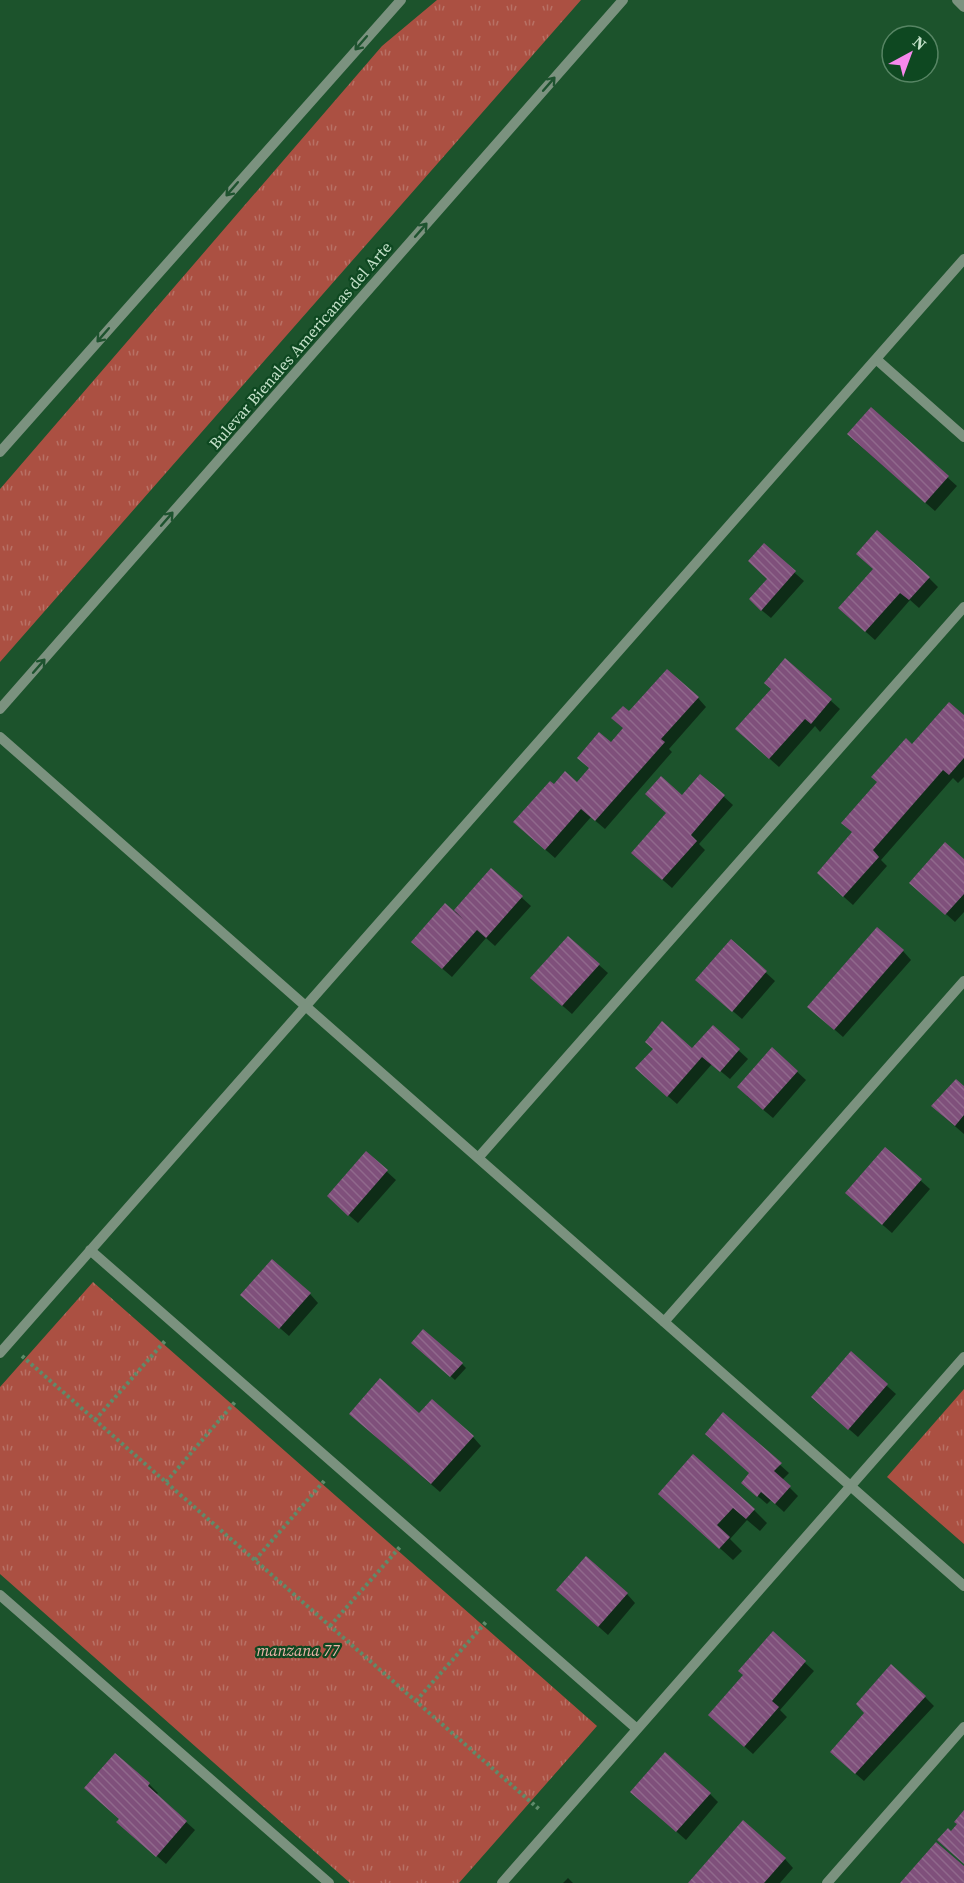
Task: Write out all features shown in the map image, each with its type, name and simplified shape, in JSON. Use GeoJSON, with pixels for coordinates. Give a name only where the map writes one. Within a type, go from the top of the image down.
{"type":"FeatureCollection","features":[{"type":"Feature","properties":{"kind":"street"},"geometry":{"type":"LineString","coordinates":[[0,452],[400,0]]}},
{"type":"Feature","properties":{"kind":"street","name":"Bulevar Bienales Americanas del Arte"},"geometry":{"type":"LineString","coordinates":[[0,710],[623,0]]}},
{"type":"Feature","properties":{"kind":"street"},"geometry":{"type":"LineString","coordinates":[[957,0],[964,7]]}},
{"type":"Feature","properties":{"kind":"street"},"geometry":{"type":"LineString","coordinates":[[0,1353],[964,259]]}},
{"type":"Feature","properties":{"kind":"street"},"geometry":{"type":"LineString","coordinates":[[876,359],[964,437]]}},
{"type":"Feature","properties":{"kind":"street"},"geometry":{"type":"LineString","coordinates":[[478,1158],[964,607]]}},
{"type":"Feature","properties":{"kind":"street"},"geometry":{"type":"LineString","coordinates":[[0,737],[964,1586]]}},
{"type":"Feature","properties":{"kind":"street"},"geometry":{"type":"LineString","coordinates":[[664,1322],[964,981]]}},
{"type":"Feature","properties":{"kind":"street"},"geometry":{"type":"LineString","coordinates":[[90,1250],[637,1729]]}},
{"type":"Feature","properties":{"kind":"street"},"geometry":{"type":"LineString","coordinates":[[502,1883],[964,1357]]}},
{"type":"Feature","properties":{"kind":"street"},"geometry":{"type":"LineString","coordinates":[[0,1595],[329,1883]]}},
{"type":"Feature","properties":{"kind":"street"},"geometry":{"type":"LineString","coordinates":[[827,1883],[964,1728]]}},
{"type":"Feature","properties":{"kind":"path"},"geometry":{"type":"LineString","coordinates":[[95,1420],[178,1327]]}},
{"type":"Feature","properties":{"kind":"path"},"geometry":{"type":"LineString","coordinates":[[8,1344],[555,1823]]}},
{"type":"Feature","properties":{"kind":"path"},"geometry":{"type":"LineString","coordinates":[[166,1482],[248,1388]]}},
{"type":"Feature","properties":{"kind":"path"},"geometry":{"type":"LineString","coordinates":[[255,1560],[337,1466]]}},
{"type":"Feature","properties":{"kind":"path"},"geometry":{"type":"LineString","coordinates":[[330,1626],[412,1533]]}},
{"type":"Feature","properties":{"kind":"path"},"geometry":{"type":"LineString","coordinates":[[416,1701],[498,1608]]}},
{"type":"Feature","properties":{"kind":"green space"},"geometry":{"type":"Polygon","coordinates":[[[437,0],[581,0],[0,662],[0,489],[382,46],[437,0]]]}},
{"type":"Feature","properties":{"kind":"green space","name":"manzana 77"},"geometry":{"type":"Polygon","coordinates":[[[93,1282],[597,1726],[459,1883],[350,1883],[0,1574],[0,1387],[93,1282]]]}},
{"type":"Feature","properties":{"kind":"green space"},"geometry":{"type":"Polygon","coordinates":[[[964,1389],[964,1544],[887,1477],[964,1389]]]}},
{"type":"Feature","properties":{"kind":"building"},"geometry":{"type":"Polygon","coordinates":[[[871,407],[949,476],[925,503],[847,434],[871,407]]]}},
{"type":"Feature","properties":{"kind":"building"},"geometry":{"type":"Polygon","coordinates":[[[877,530],[930,577],[909,600],[900,593],[865,632],[838,608],[873,569],[856,554],[877,530]]]}},
{"type":"Feature","properties":{"kind":"building"},"geometry":{"type":"Polygon","coordinates":[[[764,543],[796,571],[761,611],[749,599],[767,579],[748,561],[764,543]]]}},
{"type":"Feature","properties":{"kind":"building"},"geometry":{"type":"Polygon","coordinates":[[[785,658],[832,699],[811,724],[805,719],[769,759],[735,729],[771,689],[764,683],[785,658]]]}},
{"type":"Feature","properties":{"kind":"building"},"geometry":{"type":"Polygon","coordinates":[[[667,669],[699,697],[661,739],[665,742],[595,821],[581,809],[545,850],[513,822],[550,781],[554,784],[565,771],[577,782],[589,768],[577,758],[599,732],[611,742],[623,728],[611,718],[623,706],[629,711],[667,669]]]}},
{"type":"Feature","properties":{"kind":"building"},"geometry":{"type":"Polygon","coordinates":[[[949,702],[964,715],[964,758],[949,775],[943,770],[873,850],[879,857],[843,897],[817,873],[852,832],[841,823],[877,782],[871,777],[906,738],[912,744],[949,702]]]}},
{"type":"Feature","properties":{"kind":"building"},"geometry":{"type":"Polygon","coordinates":[[[700,774],[725,795],[691,835],[697,841],[662,880],[631,853],[666,813],[645,794],[661,776],[682,795],[700,774]]]}},
{"type":"Feature","properties":{"kind":"building"},"geometry":{"type":"Polygon","coordinates":[[[945,842],[964,859],[964,894],[945,915],[909,883],[945,842]]]}},
{"type":"Feature","properties":{"kind":"building"},"geometry":{"type":"Polygon","coordinates":[[[491,868],[523,896],[486,938],[477,930],[442,969],[411,942],[445,903],[464,920],[454,910],[491,868]]]}},
{"type":"Feature","properties":{"kind":"building"},"geometry":{"type":"Polygon","coordinates":[[[877,927],[904,950],[834,1030],[807,1007],[877,927]]]}},
{"type":"Feature","properties":{"kind":"building"},"geometry":{"type":"Polygon","coordinates":[[[568,936],[600,964],[562,1006],[530,978],[568,936]]]}},
{"type":"Feature","properties":{"kind":"building"},"geometry":{"type":"Polygon","coordinates":[[[731,939],[767,971],[732,1012],[695,980],[731,939]]]}},
{"type":"Feature","properties":{"kind":"building"},"geometry":{"type":"Polygon","coordinates":[[[662,1021],[692,1048],[713,1025],[740,1049],[720,1072],[702,1057],[667,1097],[635,1068],[653,1049],[645,1042],[662,1021]]]}},
{"type":"Feature","properties":{"kind":"building"},"geometry":{"type":"Polygon","coordinates":[[[772,1047],[798,1071],[763,1110],[737,1087],[772,1047]]]}},
{"type":"Feature","properties":{"kind":"building"},"geometry":{"type":"Polygon","coordinates":[[[956,1079],[964,1086],[964,1115],[955,1126],[931,1106],[956,1079]]]}},
{"type":"Feature","properties":{"kind":"building"},"geometry":{"type":"Polygon","coordinates":[[[885,1147],[922,1179],[882,1225],[845,1193],[885,1147]]]}},
{"type":"Feature","properties":{"kind":"building"},"geometry":{"type":"Polygon","coordinates":[[[366,1151],[388,1170],[348,1216],[327,1196],[366,1151]]]}},
{"type":"Feature","properties":{"kind":"building"},"geometry":{"type":"Polygon","coordinates":[[[272,1259],[311,1293],[279,1329],[240,1295],[272,1259]]]}},
{"type":"Feature","properties":{"kind":"building"},"geometry":{"type":"Polygon","coordinates":[[[423,1329],[463,1363],[450,1377],[411,1343],[423,1329]]]}},
{"type":"Feature","properties":{"kind":"building"},"geometry":{"type":"Polygon","coordinates":[[[851,1351],[888,1384],[848,1430],[811,1397],[851,1351]]]}},
{"type":"Feature","properties":{"kind":"building"},"geometry":{"type":"Polygon","coordinates":[[[380,1378],[419,1413],[432,1399],[474,1436],[431,1484],[349,1414],[380,1378]]]}},
{"type":"Feature","properties":{"kind":"building"},"geometry":{"type":"Polygon","coordinates":[[[723,1412],[782,1463],[774,1471],[791,1486],[775,1504],[761,1492],[757,1497],[741,1483],[749,1473],[705,1434],[723,1412]]]}},
{"type":"Feature","properties":{"kind":"building"},"geometry":{"type":"Polygon","coordinates":[[[693,1454],[755,1509],[746,1519],[733,1508],[717,1525],[730,1537],[719,1549],[658,1494],[693,1454]]]}},
{"type":"Feature","properties":{"kind":"building"},"geometry":{"type":"Polygon","coordinates":[[[586,1556],[628,1593],[598,1627],[556,1590],[586,1556]]]}},
{"type":"Feature","properties":{"kind":"building"},"geometry":{"type":"Polygon","coordinates":[[[773,1631],[806,1661],[772,1701],[779,1707],[744,1747],[708,1715],[743,1675],[738,1671],[773,1631]]]}},
{"type":"Feature","properties":{"kind":"building"},"geometry":{"type":"Polygon","coordinates":[[[891,1664],[926,1696],[855,1774],[830,1752],[864,1713],[856,1704],[891,1664]]]}},
{"type":"Feature","properties":{"kind":"building"},"geometry":{"type":"Polygon","coordinates":[[[665,1752],[711,1793],[676,1832],[630,1792],[665,1752]]]}},
{"type":"Feature","properties":{"kind":"building"},"geometry":{"type":"Polygon","coordinates":[[[115,1753],[150,1783],[148,1786],[187,1821],[156,1857],[116,1822],[119,1819],[84,1788],[115,1753]]]}},
{"type":"Feature","properties":{"kind":"building"},"geometry":{"type":"Polygon","coordinates":[[[964,1810],[964,1864],[937,1840],[948,1828],[951,1831],[957,1824],[954,1822],[964,1810]]]}},
{"type":"Feature","properties":{"kind":"building"},"geometry":{"type":"Polygon","coordinates":[[[743,1820],[786,1858],[764,1883],[688,1883],[743,1820]]]}},
{"type":"Feature","properties":{"kind":"building"},"geometry":{"type":"Polygon","coordinates":[[[936,1842],[964,1866],[964,1883],[900,1883],[936,1842]]]}}]}
